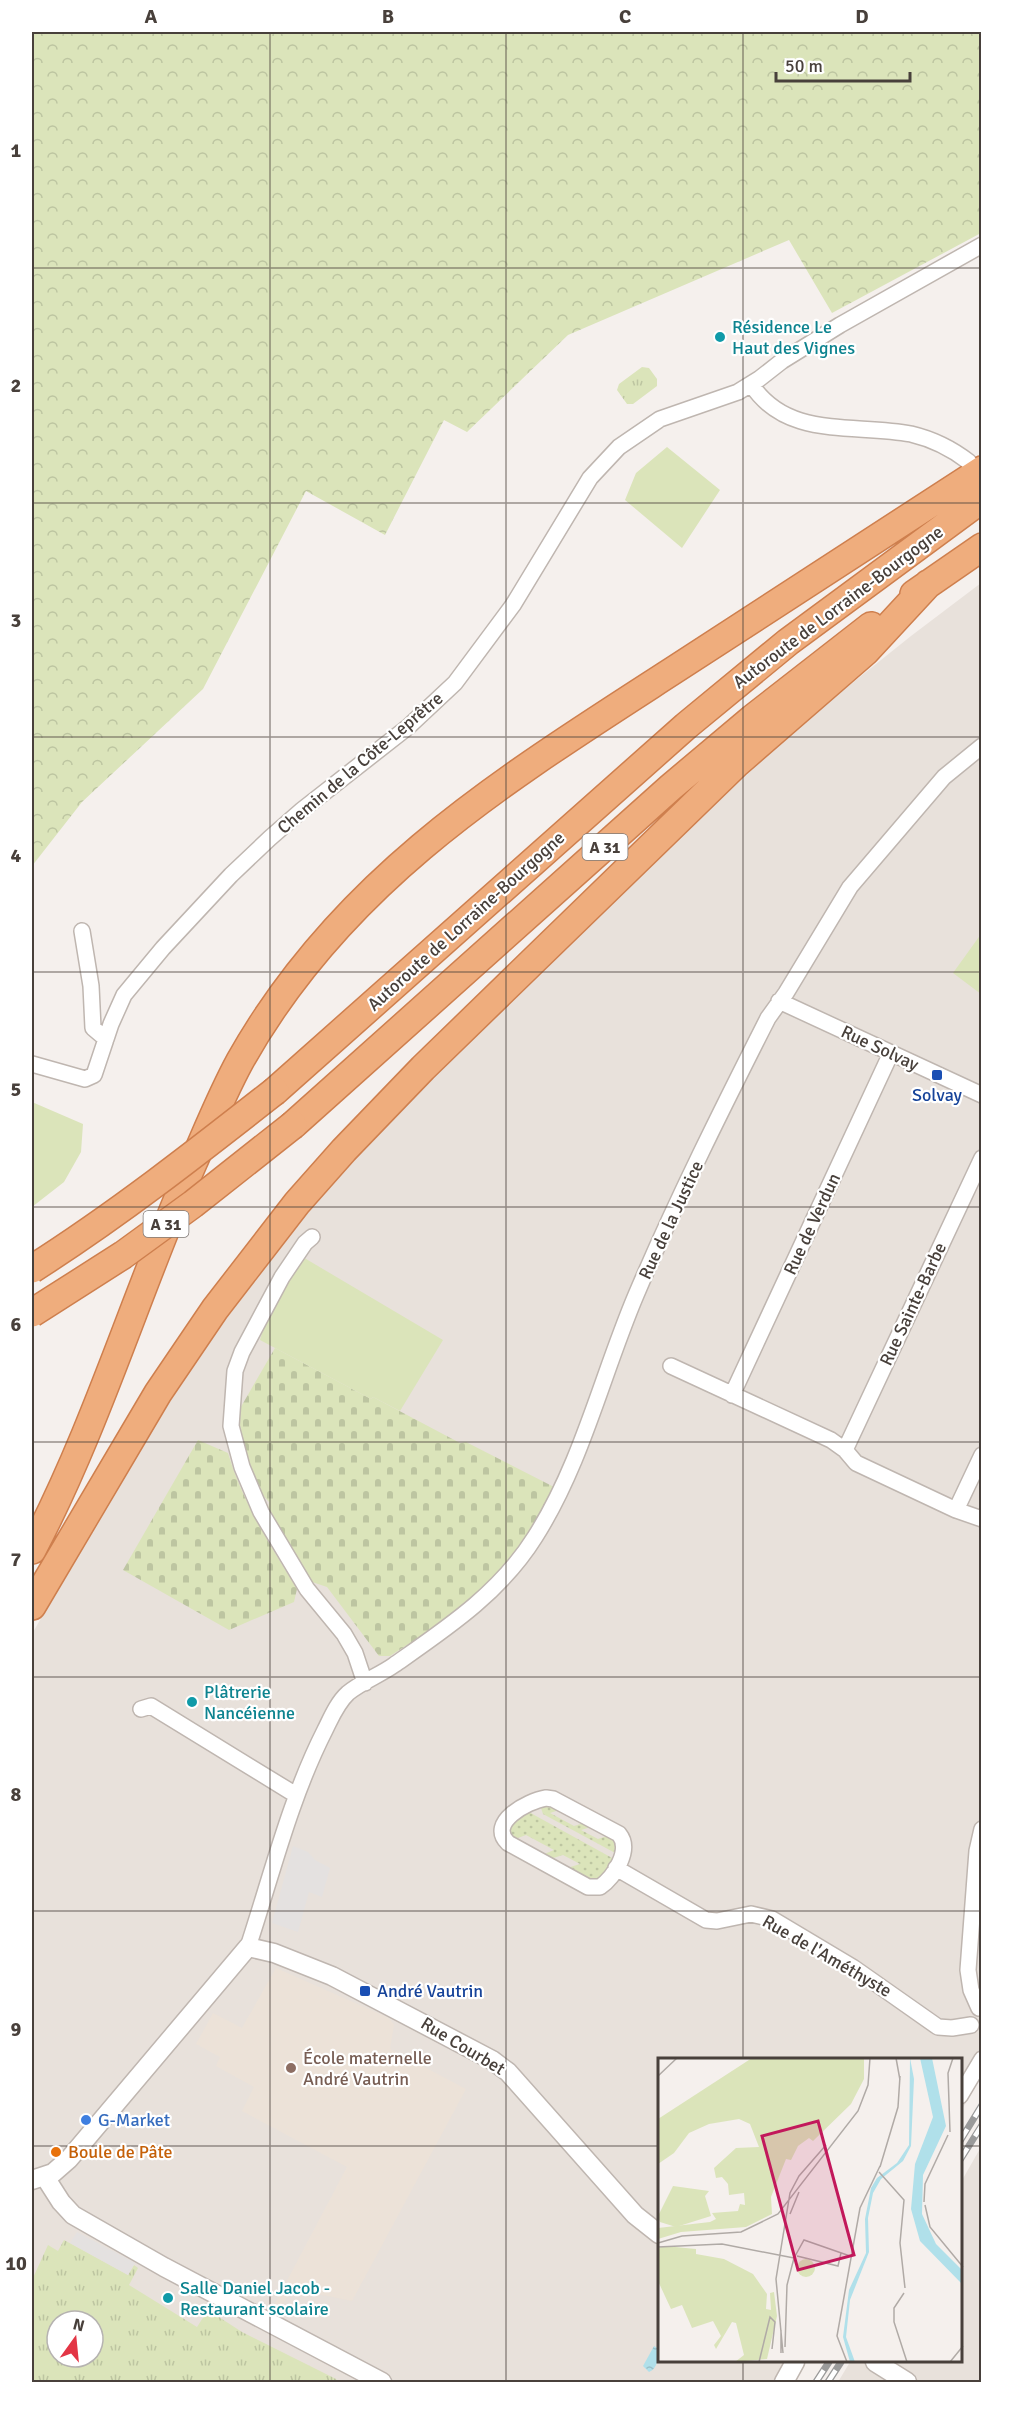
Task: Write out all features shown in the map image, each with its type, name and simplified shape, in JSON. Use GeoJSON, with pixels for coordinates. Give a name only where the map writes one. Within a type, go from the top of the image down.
{"type":"FeatureCollection","features":[{"type":"Feature","properties":{"kind":"highway"},"geometry":{"type":"LineString","coordinates":[[32,1550],[86,1435],[167,1223],[226,1086],[278,1001],[324,941],[392,872],[476,802],[975,466]]}},
{"type":"Feature","properties":{"kind":"highway","name":"Autoroute de Lorraine-Bourgogne"},"geometry":{"type":"LineString","coordinates":[[32,1269],[154,1185],[275,1091],[686,726],[788,642],[981,499]]}},
{"type":"Feature","properties":{"kind":"highway","name":"Autoroute de Lorraine-Bourgogne"},"geometry":{"type":"LineString","coordinates":[[32,1314],[158,1229],[293,1125],[671,787],[835,652],[981,547]]}},
{"type":"Feature","properties":{"kind":"highway"},"geometry":{"type":"LineString","coordinates":[[32,1606],[179,1361],[257,1253],[313,1185],[423,1068],[606,889],[736,764],[865,652],[928,584]]}},
{"type":"Feature","properties":{"kind":"street","name":"Chemin de la Côte-Leprêtre"},"geometry":{"type":"LineString","coordinates":[[32,1064],[85,1079],[94,1075],[124,995],[163,948],[231,875],[302,810],[408,727],[455,683],[513,605],[590,478],[607,458],[635,434],[660,419],[724,397],[751,384],[782,361],[840,325],[981,245]]}},
{"type":"Feature","properties":{"kind":"street"},"geometry":{"type":"LineString","coordinates":[[751,384],[759,396],[777,412],[801,422],[818,426],[916,436],[938,442],[975,466]]}},
{"type":"Feature","properties":{"kind":"street","name":"Rue de la Justice"},"geometry":{"type":"LineString","coordinates":[[248,1947],[296,1795],[317,1745],[342,1700],[349,1692],[457,1622],[510,1572],[535,1538],[563,1485],[637,1294],[768,1018],[850,887],[871,860],[944,777],[981,746]]}},
{"type":"Feature","properties":{"kind":"street"},"geometry":{"type":"LineString","coordinates":[[82,931],[91,986],[93,1028],[106,1039]]}},
{"type":"Feature","properties":{"kind":"street","name":"Rue Solvay"},"geometry":{"type":"LineString","coordinates":[[779,1001],[981,1095]]}},
{"type":"Feature","properties":{"kind":"street","name":"Rue de Verdun"},"geometry":{"type":"LineString","coordinates":[[732,1395],[891,1053]]}},
{"type":"Feature","properties":{"kind":"street","name":"Rue Sainte-Barbe"},"geometry":{"type":"LineString","coordinates":[[845,1450],[981,1158]]}},
{"type":"Feature","properties":{"kind":"street"},"geometry":{"type":"LineString","coordinates":[[312,1237],[305,1243],[282,1277],[242,1352],[233,1379],[231,1426],[242,1467],[261,1512],[307,1589],[344,1634],[355,1653],[365,1683]]}},
{"type":"Feature","properties":{"kind":"street"},"geometry":{"type":"LineString","coordinates":[[672,1366],[831,1440],[845,1450],[856,1463],[956,1510],[981,1519]]}},
{"type":"Feature","properties":{"kind":"street"},"geometry":{"type":"LineString","coordinates":[[956,1510],[981,1455]]}},
{"type":"Feature","properties":{"kind":"street"},"geometry":{"type":"LineString","coordinates":[[141,1709],[151,1706],[296,1795]]}},
{"type":"Feature","properties":{"kind":"street"},"geometry":{"type":"LineString","coordinates":[[553,1799],[619,1834],[624,1840],[625,1849],[616,1868],[600,1887],[588,1887],[508,1843],[502,1838],[502,1825],[507,1818],[534,1801],[553,1799]]}},
{"type":"Feature","properties":{"kind":"street"},"geometry":{"type":"LineString","coordinates":[[976,2030],[970,2018],[980,2008],[971,1990],[968,1970],[977,1851],[981,1829]]}},
{"type":"Feature","properties":{"kind":"street","name":"Rue de l'Améthyste"},"geometry":{"type":"LineString","coordinates":[[616,1868],[706,1920],[717,1921],[752,1914],[772,1919],[854,1968],[938,2027],[976,2030]]}},
{"type":"Feature","properties":{"kind":"street"},"geometry":{"type":"LineString","coordinates":[[248,1947],[69,2159],[53,2174],[38,2178],[74,2215],[164,2267],[376,2381]]}},
{"type":"Feature","properties":{"kind":"street","name":"Rue Courbet"},"geometry":{"type":"LineString","coordinates":[[248,1947],[274,1953],[332,1976],[492,2060],[508,2072],[635,2215],[658,2233]]}},
{"type":"Feature","properties":{"kind":"street"},"geometry":{"type":"LineString","coordinates":[[962,2093],[980,2066],[981,2059]]}},
{"type":"Feature","properties":{"kind":"street"},"geometry":{"type":"LineString","coordinates":[[784,2382],[794,2363]]}},
{"type":"Feature","properties":{"kind":"street"},"geometry":{"type":"LineString","coordinates":[[878,2363],[905,2381]]}},
{"type":"Feature","properties":{"kind":"shaded area"},"geometry":{"type":"Polygon","coordinates":[[[981,583],[981,2077],[962,2109],[962,2058],[658,2058],[658,2363],[804,2363],[793,2382],[32,2382],[32,1634],[111,1496],[202,1351],[292,1231],[368,1144],[469,1040],[706,809],[816,712],[981,583]]]}},
{"type":"Feature","properties":{"kind":"shaded area"},"geometry":{"type":"Polygon","coordinates":[[[293,1846],[308,1852],[315,1860],[330,1868],[322,1897],[309,1892],[298,1932],[272,1923],[293,1846]]]}},
{"type":"Feature","properties":{"kind":"shaded area"},"geometry":{"type":"Polygon","coordinates":[[[276,1968],[389,2018],[394,2025],[390,2049],[466,2089],[352,2301],[292,2289],[277,2314],[271,2311],[347,2167],[242,2111],[254,2087],[216,2066],[220,2057],[196,2044],[213,2013],[242,2028],[276,1968]]]}},
{"type":"Feature","properties":{"kind":"shaded area"},"geometry":{"type":"Polygon","coordinates":[[[981,2147],[981,2382],[838,2382],[849,2363],[962,2363],[962,2180],[981,2147]]]}},
{"type":"Feature","properties":{"kind":"shaded area"},"geometry":{"type":"Polygon","coordinates":[[[77,2232],[135,2263],[128,2275],[70,2243],[77,2232]]]}},
{"type":"Feature","properties":{"kind":"green space"},"geometry":{"type":"Polygon","coordinates":[[[32,32],[981,32],[981,233],[832,313],[789,240],[568,335],[467,432],[444,420],[385,535],[306,491],[203,689],[82,802],[32,866],[32,32]]]}},
{"type":"Feature","properties":{"kind":"green space"},"geometry":{"type":"Polygon","coordinates":[[[642,367],[649,368],[657,379],[657,386],[633,404],[627,404],[617,390],[619,384],[642,367]]]}},
{"type":"Feature","properties":{"kind":"green space"},"geometry":{"type":"Polygon","coordinates":[[[667,447],[720,490],[682,548],[625,500],[636,473],[667,447]]]}},
{"type":"Feature","properties":{"kind":"green space"},"geometry":{"type":"Polygon","coordinates":[[[981,934],[981,994],[953,973],[981,934]]]}},
{"type":"Feature","properties":{"kind":"green space"},"geometry":{"type":"Polygon","coordinates":[[[32,1102],[83,1124],[81,1152],[64,1182],[32,1207],[32,1102]]]}},
{"type":"Feature","properties":{"kind":"green space"},"geometry":{"type":"Polygon","coordinates":[[[301,1256],[443,1340],[400,1411],[373,1397],[371,1399],[260,1340],[265,1322],[301,1256]]]}},
{"type":"Feature","properties":{"kind":"green space"},"geometry":{"type":"Polygon","coordinates":[[[275,1348],[371,1399],[373,1397],[460,1443],[466,1442],[554,1487],[526,1537],[491,1582],[455,1615],[390,1656],[379,1656],[327,1587],[312,1582],[268,1511],[269,1502],[261,1493],[250,1472],[238,1412],[275,1348]]]}},
{"type":"Feature","properties":{"kind":"green space"},"geometry":{"type":"Polygon","coordinates":[[[198,1440],[228,1453],[249,1506],[297,1589],[294,1602],[229,1630],[123,1570],[198,1440]]]}},
{"type":"Feature","properties":{"kind":"green space"},"geometry":{"type":"Polygon","coordinates":[[[548,1802],[562,1809],[550,1813],[574,1826],[587,1822],[594,1826],[581,1830],[598,1839],[610,1835],[619,1842],[617,1854],[543,1814],[541,1808],[548,1802]]]}},
{"type":"Feature","properties":{"kind":"green space"},"geometry":{"type":"Polygon","coordinates":[[[527,1811],[614,1859],[602,1881],[592,1882],[567,1868],[580,1864],[563,1855],[550,1859],[542,1855],[554,1850],[526,1835],[518,1838],[511,1837],[508,1825],[527,1811]]]}},
{"type":"Feature","properties":{"kind":"green space"},"geometry":{"type":"Polygon","coordinates":[[[64,2240],[128,2275],[134,2265],[138,2268],[129,2285],[197,2327],[208,2310],[242,2332],[338,2382],[32,2382],[32,2280],[48,2245],[58,2251],[64,2240]]]}},
{"type":"Feature","properties":{"kind":"water"},"geometry":{"type":"Polygon","coordinates":[[[654,2346],[658,2348],[656,2366],[649,2372],[643,2366],[654,2346]]]}},
{"type":"Feature","properties":{"kind":"railway"},"geometry":{"type":"LineString","coordinates":[[962,2138],[982,2105]]}},
{"type":"Feature","properties":{"kind":"railway"},"geometry":{"type":"LineString","coordinates":[[962,2157],[982,2125]]}},
{"type":"Feature","properties":{"kind":"railway"},"geometry":{"type":"LineString","coordinates":[[816,2382],[828,2363]]}},
{"type":"Feature","properties":{"kind":"railway"},"geometry":{"type":"LineString","coordinates":[[828,2382],[840,2363]]}},
{"type":"Feature","properties":{"kind":"place","name":"Résidence Le Haut des Vignes"},"geometry":{"type":"Point","coordinates":[720,337]}},
{"type":"Feature","properties":{"kind":"place","name":"Solvay"},"geometry":{"type":"Point","coordinates":[937,1075]}},
{"type":"Feature","properties":{"kind":"place","name":"Plâtrerie Nancéienne"},"geometry":{"type":"Point","coordinates":[192,1702]}},
{"type":"Feature","properties":{"kind":"place","name":"André Vautrin"},"geometry":{"type":"Point","coordinates":[365,1991]}},
{"type":"Feature","properties":{"kind":"place","name":"École maternelle André Vautrin"},"geometry":{"type":"Point","coordinates":[291,2068]}},
{"type":"Feature","properties":{"kind":"place","name":"G-Market"},"geometry":{"type":"Point","coordinates":[86,2120]}},
{"type":"Feature","properties":{"kind":"place","name":"Boule de Pâte"},"geometry":{"type":"Point","coordinates":[56,2152]}},
{"type":"Feature","properties":{"kind":"place","name":"Salle Daniel Jacob - Restaurant scolaire"},"geometry":{"type":"Point","coordinates":[168,2298]}}]}
